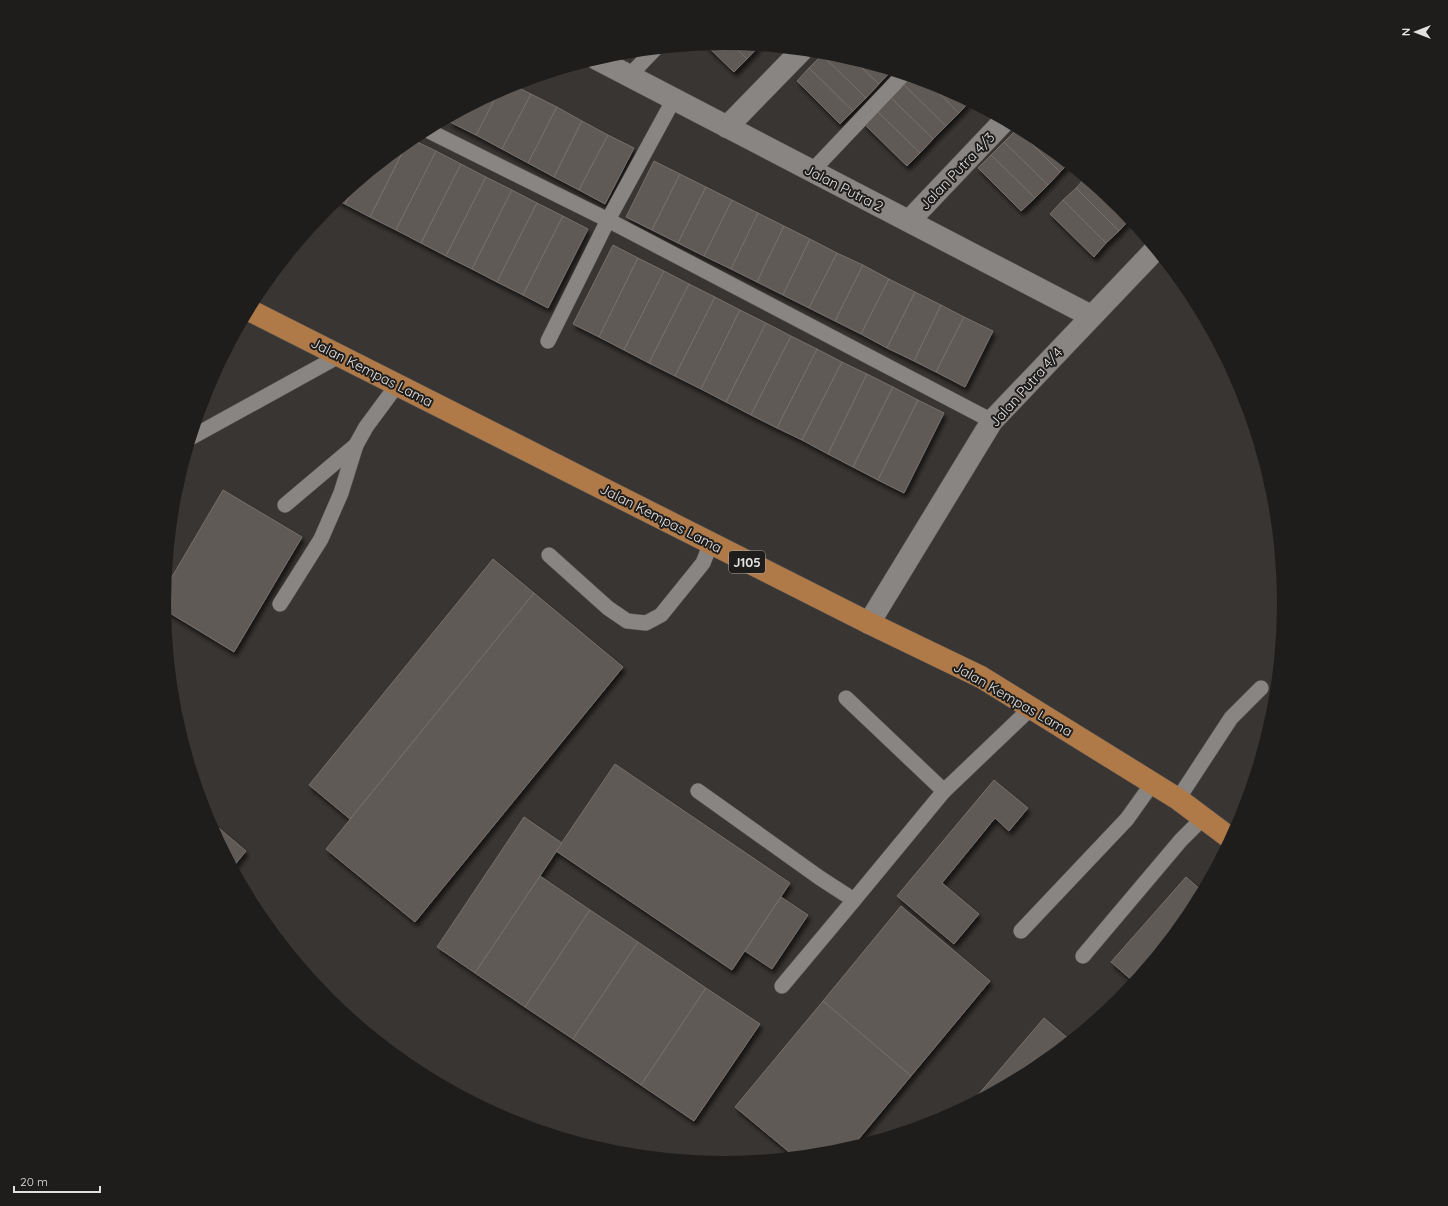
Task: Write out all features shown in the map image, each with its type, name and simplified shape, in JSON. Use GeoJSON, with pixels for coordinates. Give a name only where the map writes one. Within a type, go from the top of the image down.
{"type":"FeatureCollection","features":[{"type":"Feature","properties":{"kind":"main road","name":"Jalan Kempas Lama"},"geometry":{"type":"LineString","coordinates":[[254,312],[869,623],[981,677],[1178,799],[1226,835]]}},
{"type":"Feature","properties":{"kind":"street"},"geometry":{"type":"LineString","coordinates":[[727,127],[797,55]]}},
{"type":"Feature","properties":{"kind":"street","name":"Jalan Putra 2"},"geometry":{"type":"LineString","coordinates":[[605,63],[1091,316]]}},
{"type":"Feature","properties":{"kind":"street","name":"Jalan Putra 4/3"},"geometry":{"type":"LineString","coordinates":[[909,221],[1001,124]]}},
{"type":"Feature","properties":{"kind":"street","name":"Jalan Putra 4/4"},"geometry":{"type":"LineString","coordinates":[[869,623],[992,421],[1152,253]]}},
{"type":"Feature","properties":{"kind":"lane"},"geometry":{"type":"LineString","coordinates":[[629,76],[649,56]]}},
{"type":"Feature","properties":{"kind":"lane"},"geometry":{"type":"LineString","coordinates":[[812,171],[900,78]]}},
{"type":"Feature","properties":{"kind":"lane"},"geometry":{"type":"LineString","coordinates":[[548,342],[608,220],[674,99]]}},
{"type":"Feature","properties":{"kind":"lane"},"geometry":{"type":"LineString","coordinates":[[433,133],[608,220],[992,421]]}},
{"type":"Feature","properties":{"kind":"lane"},"geometry":{"type":"LineString","coordinates":[[197,434],[339,356]]}},
{"type":"Feature","properties":{"kind":"lane"},"geometry":{"type":"LineString","coordinates":[[280,604],[320,539],[341,493],[356,445],[366,427],[396,384]]}},
{"type":"Feature","properties":{"kind":"lane"},"geometry":{"type":"LineString","coordinates":[[285,505],[356,445]]}},
{"type":"Feature","properties":{"kind":"lane"},"geometry":{"type":"LineString","coordinates":[[549,555],[608,608],[628,621],[646,623],[661,615],[703,563],[711,543]]}},
{"type":"Feature","properties":{"kind":"lane"},"geometry":{"type":"LineString","coordinates":[[1178,799],[1231,718],[1261,688]]}},
{"type":"Feature","properties":{"kind":"lane"},"geometry":{"type":"LineString","coordinates":[[846,698],[944,790]]}},
{"type":"Feature","properties":{"kind":"lane"},"geometry":{"type":"LineString","coordinates":[[782,986],[944,790],[1031,708]]}},
{"type":"Feature","properties":{"kind":"lane"},"geometry":{"type":"LineString","coordinates":[[1021,931],[1127,819],[1152,784]]}},
{"type":"Feature","properties":{"kind":"lane"},"geometry":{"type":"LineString","coordinates":[[698,790],[820,878],[854,900]]}},
{"type":"Feature","properties":{"kind":"lane"},"geometry":{"type":"LineString","coordinates":[[1083,956],[1182,840],[1203,818]]}},
{"type":"Feature","properties":{"kind":"building"},"geometry":{"type":"Polygon","coordinates":[[[712,50],[738,50],[747,59],[734,72],[712,50]]]}},
{"type":"Feature","properties":{"kind":"building"},"geometry":{"type":"Polygon","coordinates":[[[738,50],[755,51],[747,59],[738,50]]]}},
{"type":"Feature","properties":{"kind":"building"},"geometry":{"type":"Polygon","coordinates":[[[818,59],[827,60],[866,98],[853,111],[809,68],[818,59]]]}},
{"type":"Feature","properties":{"kind":"building"},"geometry":{"type":"Polygon","coordinates":[[[827,60],[862,68],[879,84],[866,98],[827,60]]]}},
{"type":"Feature","properties":{"kind":"building"},"geometry":{"type":"Polygon","coordinates":[[[809,68],[853,111],[840,124],[797,81],[809,68]]]}},
{"type":"Feature","properties":{"kind":"building"},"geometry":{"type":"Polygon","coordinates":[[[862,68],[887,75],[879,84],[862,68]]]}},
{"type":"Feature","properties":{"kind":"building"},"geometry":{"type":"Polygon","coordinates":[[[905,80],[940,94],[959,113],[946,126],[902,83],[905,80]]]}},
{"type":"Feature","properties":{"kind":"building"},"geometry":{"type":"Polygon","coordinates":[[[902,83],[946,126],[933,139],[889,96],[902,83]]]}},
{"type":"Feature","properties":{"kind":"building"},"geometry":{"type":"Polygon","coordinates":[[[520,89],[531,94],[502,149],[476,135],[494,100],[520,89]]]}},
{"type":"Feature","properties":{"kind":"building"},"geometry":{"type":"Polygon","coordinates":[[[531,94],[557,107],[528,163],[502,149],[531,94]]]}},
{"type":"Feature","properties":{"kind":"building"},"geometry":{"type":"Polygon","coordinates":[[[940,94],[966,106],[959,113],[940,94]]]}},
{"type":"Feature","properties":{"kind":"building"},"geometry":{"type":"Polygon","coordinates":[[[889,96],[933,139],[920,153],[876,110],[889,96]]]}},
{"type":"Feature","properties":{"kind":"building"},"geometry":{"type":"Polygon","coordinates":[[[494,100],[476,135],[451,122],[494,100]]]}},
{"type":"Feature","properties":{"kind":"building"},"geometry":{"type":"Polygon","coordinates":[[[557,107],[582,121],[554,177],[528,163],[557,107]]]}},
{"type":"Feature","properties":{"kind":"building"},"geometry":{"type":"Polygon","coordinates":[[[876,110],[920,153],[907,166],[863,123],[876,110]]]}},
{"type":"Feature","properties":{"kind":"building"},"geometry":{"type":"Polygon","coordinates":[[[582,121],[608,135],[579,190],[554,177],[582,121]]]}},
{"type":"Feature","properties":{"kind":"building"},"geometry":{"type":"Polygon","coordinates":[[[1014,132],[1031,143],[1060,172],[1048,185],[1004,142],[1014,132]]]}},
{"type":"Feature","properties":{"kind":"building"},"geometry":{"type":"Polygon","coordinates":[[[608,135],[634,148],[605,204],[579,190],[608,135]]]}},
{"type":"Feature","properties":{"kind":"building"},"geometry":{"type":"Polygon","coordinates":[[[418,142],[436,151],[396,230],[370,217],[402,154],[418,142]]]}},
{"type":"Feature","properties":{"kind":"building"},"geometry":{"type":"Polygon","coordinates":[[[1004,142],[1048,185],[1035,198],[991,155],[1004,142]]]}},
{"type":"Feature","properties":{"kind":"building"},"geometry":{"type":"Polygon","coordinates":[[[1031,143],[1065,167],[1060,172],[1031,143]]]}},
{"type":"Feature","properties":{"kind":"building"},"geometry":{"type":"Polygon","coordinates":[[[436,151],[461,164],[421,243],[396,230],[436,151]]]}},
{"type":"Feature","properties":{"kind":"building"},"geometry":{"type":"Polygon","coordinates":[[[402,154],[370,217],[345,204],[348,197],[359,187],[402,154]]]}},
{"type":"Feature","properties":{"kind":"building"},"geometry":{"type":"Polygon","coordinates":[[[991,155],[1035,198],[1021,211],[978,168],[991,155]]]}},
{"type":"Feature","properties":{"kind":"building"},"geometry":{"type":"Polygon","coordinates":[[[654,161],[680,174],[652,230],[626,217],[654,161]]]}},
{"type":"Feature","properties":{"kind":"building"},"geometry":{"type":"Polygon","coordinates":[[[461,164],[486,177],[446,256],[421,243],[461,164]]]}},
{"type":"Feature","properties":{"kind":"building"},"geometry":{"type":"Polygon","coordinates":[[[680,174],[706,187],[678,243],[652,230],[680,174]]]}},
{"type":"Feature","properties":{"kind":"building"},"geometry":{"type":"Polygon","coordinates":[[[486,177],[512,190],[472,269],[446,256],[486,177]]]}},
{"type":"Feature","properties":{"kind":"building"},"geometry":{"type":"Polygon","coordinates":[[[1082,181],[1126,223],[1119,231],[1076,188],[1082,181]]]}},
{"type":"Feature","properties":{"kind":"building"},"geometry":{"type":"Polygon","coordinates":[[[706,187],[732,200],[704,256],[678,243],[706,187]]]}},
{"type":"Feature","properties":{"kind":"building"},"geometry":{"type":"Polygon","coordinates":[[[1076,188],[1119,231],[1106,243],[1063,200],[1076,188]]]}},
{"type":"Feature","properties":{"kind":"building"},"geometry":{"type":"Polygon","coordinates":[[[512,190],[537,203],[497,282],[472,269],[512,190]]]}},
{"type":"Feature","properties":{"kind":"building"},"geometry":{"type":"Polygon","coordinates":[[[348,197],[345,204],[343,203],[348,197]]]}},
{"type":"Feature","properties":{"kind":"building"},"geometry":{"type":"Polygon","coordinates":[[[732,200],[758,213],[731,269],[704,256],[732,200]]]}},
{"type":"Feature","properties":{"kind":"building"},"geometry":{"type":"Polygon","coordinates":[[[1063,200],[1106,243],[1094,257],[1050,214],[1063,200]]]}},
{"type":"Feature","properties":{"kind":"building"},"geometry":{"type":"Polygon","coordinates":[[[537,203],[563,216],[523,295],[497,282],[537,203]]]}},
{"type":"Feature","properties":{"kind":"building"},"geometry":{"type":"Polygon","coordinates":[[[758,213],[784,226],[757,282],[731,269],[758,213]]]}},
{"type":"Feature","properties":{"kind":"building"},"geometry":{"type":"Polygon","coordinates":[[[563,216],[588,229],[548,308],[523,295],[563,216]]]}},
{"type":"Feature","properties":{"kind":"building"},"geometry":{"type":"Polygon","coordinates":[[[784,226],[810,239],[783,295],[757,282],[784,226]]]}},
{"type":"Feature","properties":{"kind":"building"},"geometry":{"type":"Polygon","coordinates":[[[810,239],[837,253],[809,308],[783,295],[810,239]]]}},
{"type":"Feature","properties":{"kind":"building"},"geometry":{"type":"Polygon","coordinates":[[[613,245],[638,258],[599,337],[573,324],[613,245]]]}},
{"type":"Feature","properties":{"kind":"building"},"geometry":{"type":"Polygon","coordinates":[[[837,253],[863,265],[835,321],[809,308],[837,253]]]}},
{"type":"Feature","properties":{"kind":"building"},"geometry":{"type":"Polygon","coordinates":[[[638,258],[664,271],[624,350],[599,337],[638,258]]]}},
{"type":"Feature","properties":{"kind":"building"},"geometry":{"type":"Polygon","coordinates":[[[863,265],[889,279],[861,334],[835,321],[863,265]]]}},
{"type":"Feature","properties":{"kind":"building"},"geometry":{"type":"Polygon","coordinates":[[[664,271],[689,284],[649,363],[624,350],[664,271]]]}},
{"type":"Feature","properties":{"kind":"building"},"geometry":{"type":"Polygon","coordinates":[[[889,279],[915,292],[887,348],[861,334],[889,279]]]}},
{"type":"Feature","properties":{"kind":"building"},"geometry":{"type":"Polygon","coordinates":[[[689,284],[715,297],[675,376],[649,363],[689,284]]]}},
{"type":"Feature","properties":{"kind":"building"},"geometry":{"type":"Polygon","coordinates":[[[915,292],[941,305],[914,361],[887,348],[915,292]]]}},
{"type":"Feature","properties":{"kind":"building"},"geometry":{"type":"Polygon","coordinates":[[[715,297],[740,310],[701,389],[675,376],[715,297]]]}},
{"type":"Feature","properties":{"kind":"building"},"geometry":{"type":"Polygon","coordinates":[[[941,305],[964,317],[936,372],[914,361],[941,305]]]}},
{"type":"Feature","properties":{"kind":"building"},"geometry":{"type":"Polygon","coordinates":[[[740,310],[766,323],[726,402],[701,389],[740,310]]]}},
{"type":"Feature","properties":{"kind":"building"},"geometry":{"type":"Polygon","coordinates":[[[964,317],[993,331],[965,387],[936,372],[964,317]]]}},
{"type":"Feature","properties":{"kind":"building"},"geometry":{"type":"Polygon","coordinates":[[[766,323],[791,336],[751,415],[726,402],[766,323]]]}},
{"type":"Feature","properties":{"kind":"building"},"geometry":{"type":"Polygon","coordinates":[[[791,336],[817,349],[777,428],[751,415],[791,336]]]}},
{"type":"Feature","properties":{"kind":"building"},"geometry":{"type":"Polygon","coordinates":[[[817,349],[842,362],[802,440],[777,428],[817,349]]]}},
{"type":"Feature","properties":{"kind":"building"},"geometry":{"type":"Polygon","coordinates":[[[842,362],[867,374],[828,454],[802,440],[842,362]]]}},
{"type":"Feature","properties":{"kind":"building"},"geometry":{"type":"Polygon","coordinates":[[[867,374],[893,387],[853,467],[828,454],[867,374]]]}},
{"type":"Feature","properties":{"kind":"building"},"geometry":{"type":"Polygon","coordinates":[[[893,387],[918,400],[878,480],[853,467],[893,387]]]}},
{"type":"Feature","properties":{"kind":"building"},"geometry":{"type":"Polygon","coordinates":[[[918,400],[944,413],[904,493],[878,480],[918,400]]]}},
{"type":"Feature","properties":{"kind":"building"},"geometry":{"type":"Polygon","coordinates":[[[223,490],[302,537],[234,652],[171,614],[172,577],[223,490]]]}},
{"type":"Feature","properties":{"kind":"building"},"geometry":{"type":"Polygon","coordinates":[[[493,559],[534,593],[350,819],[309,785],[493,559]]]}},
{"type":"Feature","properties":{"kind":"building"},"geometry":{"type":"Polygon","coordinates":[[[534,593],[623,667],[415,922],[326,849],[534,593]]]}},
{"type":"Feature","properties":{"kind":"building"},"geometry":{"type":"Polygon","coordinates":[[[615,764],[790,883],[732,970],[556,851],[615,764]]]}},
{"type":"Feature","properties":{"kind":"building"},"geometry":{"type":"Polygon","coordinates":[[[994,780],[1028,808],[1009,831],[995,818],[942,883],[979,914],[954,944],[897,896],[994,780]]]}},
{"type":"Feature","properties":{"kind":"building"},"geometry":{"type":"Polygon","coordinates":[[[524,817],[562,843],[475,973],[437,947],[524,817]]]}},
{"type":"Feature","properties":{"kind":"building"},"geometry":{"type":"Polygon","coordinates":[[[219,828],[246,851],[236,863],[219,828]]]}},
{"type":"Feature","properties":{"kind":"building"},"geometry":{"type":"Polygon","coordinates":[[[540,876],[590,910],[525,1007],[475,973],[540,876]]]}},
{"type":"Feature","properties":{"kind":"building"},"geometry":{"type":"Polygon","coordinates":[[[1186,877],[1198,888],[1163,940],[1130,978],[1111,962],[1186,877]]]}},
{"type":"Feature","properties":{"kind":"building"},"geometry":{"type":"Polygon","coordinates":[[[781,897],[808,915],[772,969],[745,951],[781,897]]]}},
{"type":"Feature","properties":{"kind":"building"},"geometry":{"type":"Polygon","coordinates":[[[901,906],[990,981],[911,1076],[823,1001],[901,906]]]}},
{"type":"Feature","properties":{"kind":"building"},"geometry":{"type":"Polygon","coordinates":[[[590,910],[638,942],[573,1039],[525,1007],[590,910]]]}},
{"type":"Feature","properties":{"kind":"building"},"geometry":{"type":"Polygon","coordinates":[[[638,942],[706,988],[641,1085],[573,1039],[638,942]]]}},
{"type":"Feature","properties":{"kind":"building"},"geometry":{"type":"Polygon","coordinates":[[[706,988],[760,1024],[694,1121],[641,1085],[706,988]]]}},
{"type":"Feature","properties":{"kind":"building"},"geometry":{"type":"Polygon","coordinates":[[[823,1001],[911,1076],[859,1139],[832,1145],[789,1152],[735,1107],[823,1001]]]}},
{"type":"Feature","properties":{"kind":"building"},"geometry":{"type":"Polygon","coordinates":[[[1044,1018],[1067,1037],[1031,1063],[980,1093],[1044,1018]]]}}]}
